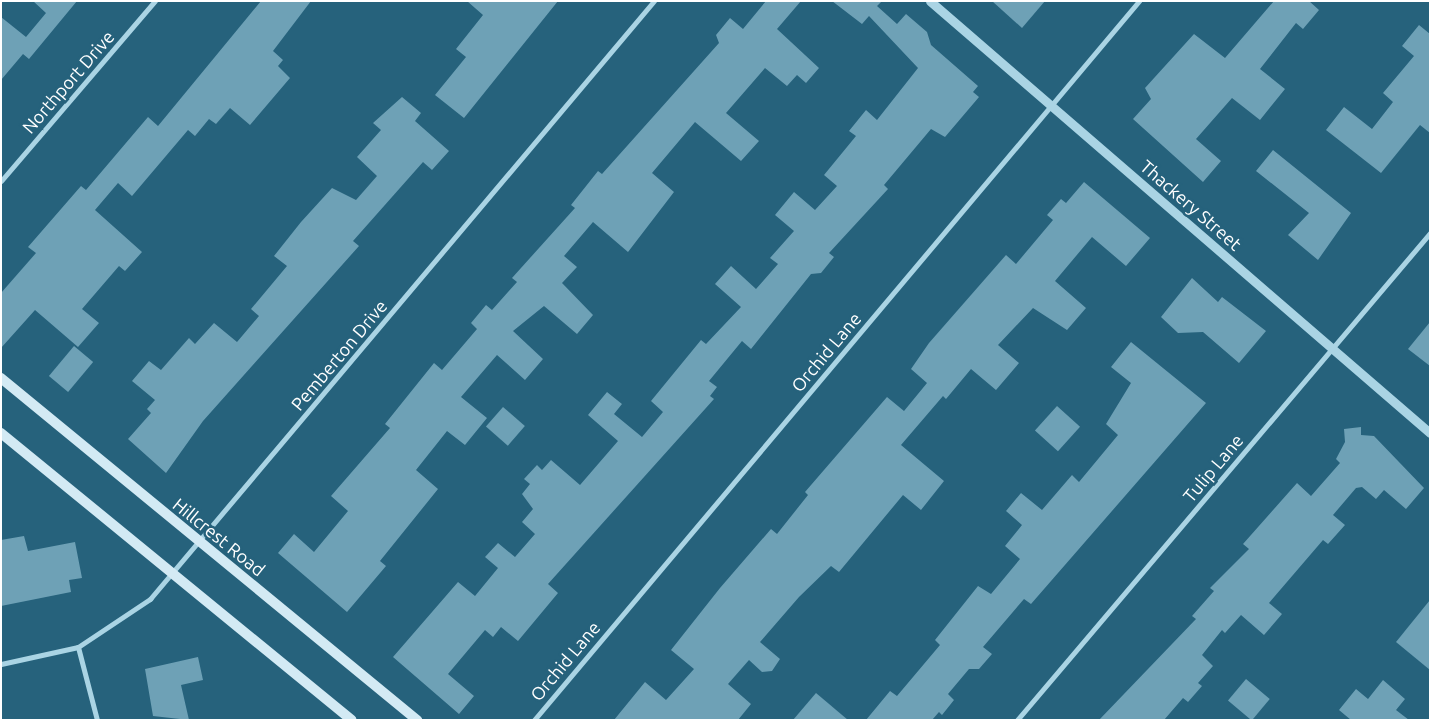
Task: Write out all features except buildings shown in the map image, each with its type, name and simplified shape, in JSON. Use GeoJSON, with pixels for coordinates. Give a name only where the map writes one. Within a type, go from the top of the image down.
{"type":"FeatureCollection","features":[{"type":"Feature","properties":{"kind":"main road","name":"Hillcrest Road"},"geometry":{"type":"LineString","coordinates":[[1,378],[417,720]]}},
{"type":"Feature","properties":{"kind":"main road"},"geometry":{"type":"LineString","coordinates":[[1,433],[352,720]]}},
{"type":"Feature","properties":{"kind":"street","name":"Northport Drive"},"geometry":{"type":"LineString","coordinates":[[1,180],[155,1]]}},
{"type":"Feature","properties":{"kind":"street","name":"Pemberton Drive"},"geometry":{"type":"LineString","coordinates":[[1,664],[78,646],[123,621],[173,574],[654,1]]}},
{"type":"Feature","properties":{"kind":"street","name":"Thackery Street"},"geometry":{"type":"LineString","coordinates":[[930,1],[1331,350],[1430,433]]}},
{"type":"Feature","properties":{"kind":"street","name":"Orchid Lane"},"geometry":{"type":"LineString","coordinates":[[534,720],[1139,1]]}},
{"type":"Feature","properties":{"kind":"street","name":"Tulip Lane"},"geometry":{"type":"LineString","coordinates":[[1018,720],[1430,233]]}},
{"type":"Feature","properties":{"kind":"street"},"geometry":{"type":"LineString","coordinates":[[78,646],[97,720]]}}]}
